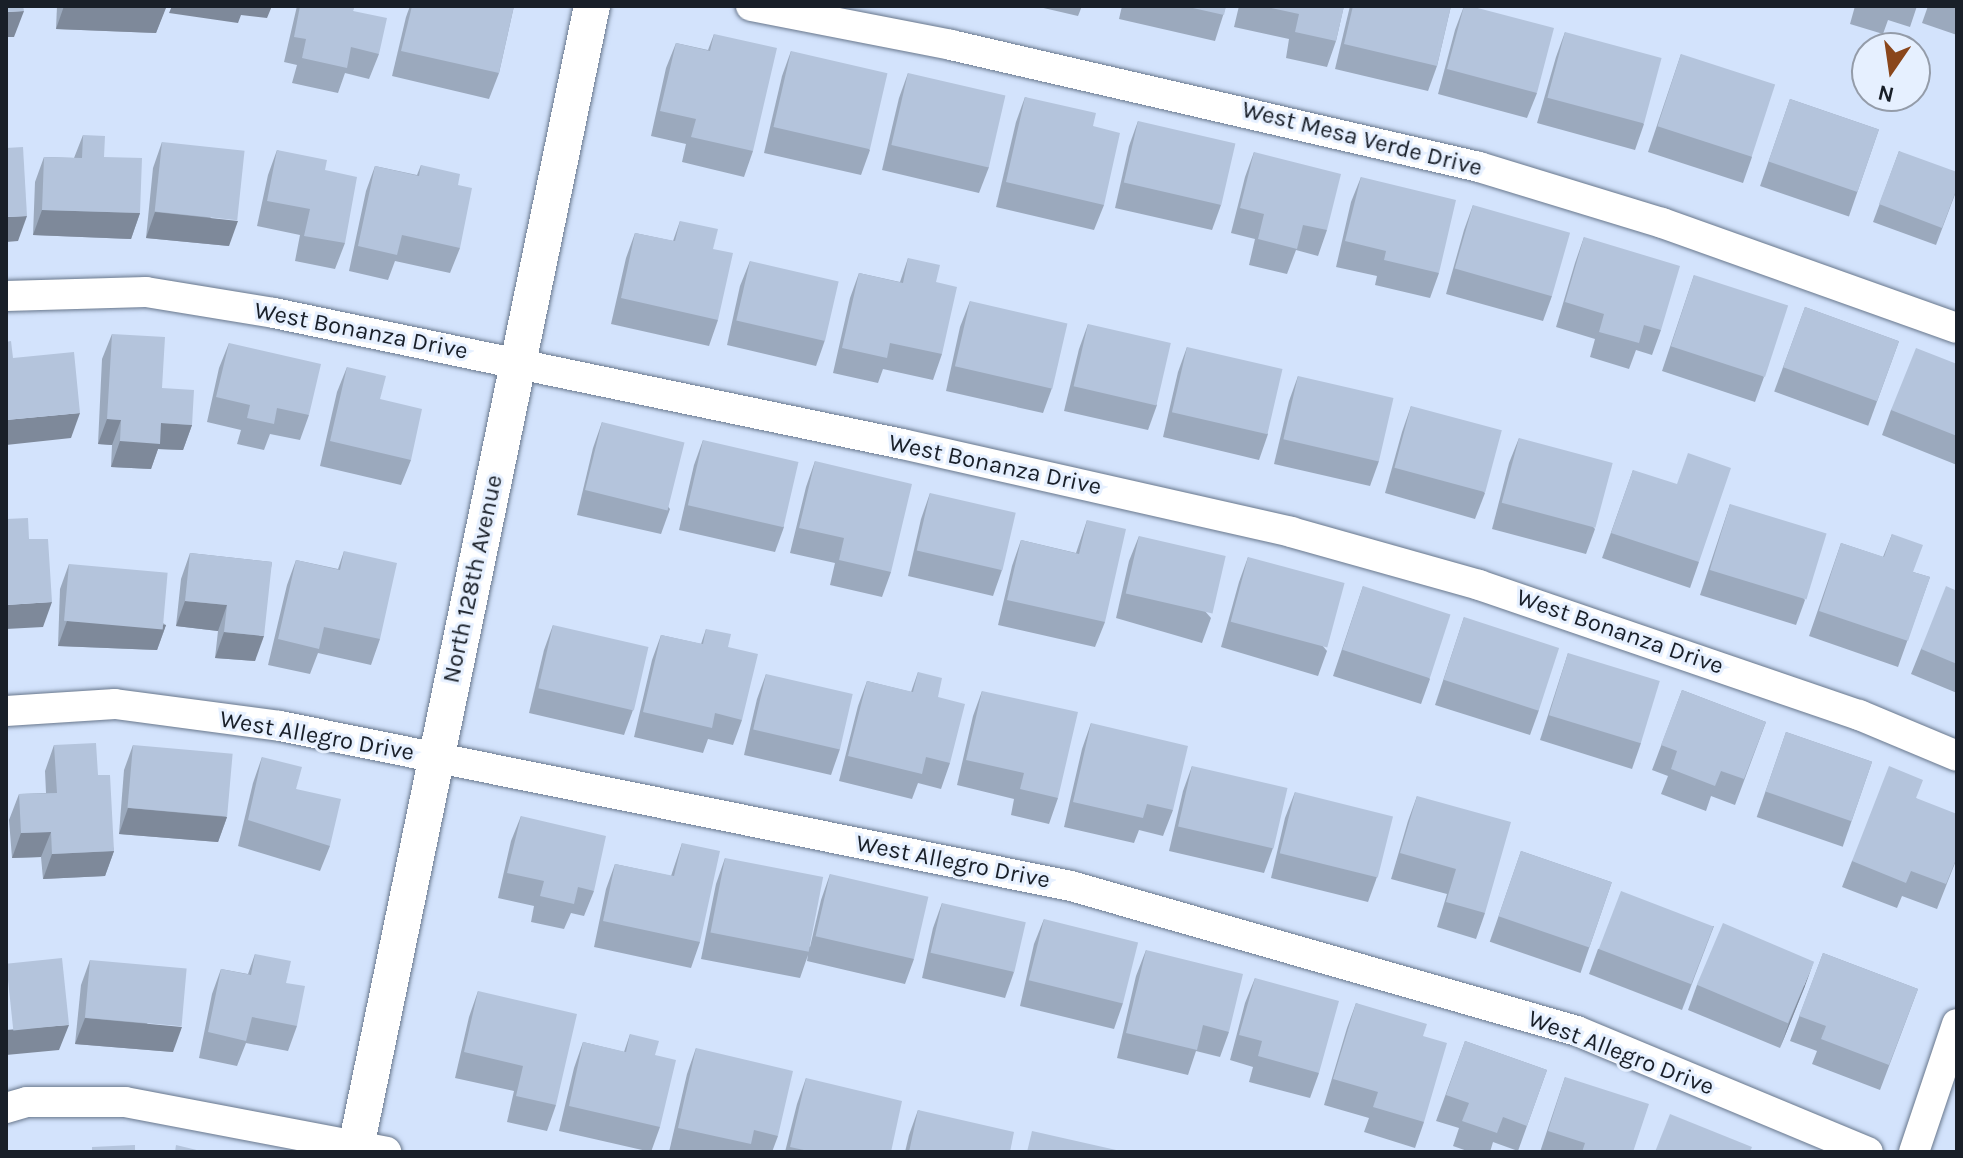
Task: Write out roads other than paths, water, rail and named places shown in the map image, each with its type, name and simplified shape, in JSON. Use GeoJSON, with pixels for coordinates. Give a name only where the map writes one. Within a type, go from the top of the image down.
{"type":"FeatureCollection","features":[{"type":"Feature","properties":{"kind":"street","name":"North 128th Avenue"},"geometry":{"type":"LineString","coordinates":[[365,1150],[436,757],[592,6]]}},
{"type":"Feature","properties":{"kind":"street","name":"West Mesa Verde Drive"},"geometry":{"type":"LineString","coordinates":[[751,6],[951,45],[1479,167],[1662,223],[1957,328]]}},
{"type":"Feature","properties":{"kind":"street","name":"West Bonanza Drive"},"geometry":{"type":"LineString","coordinates":[[6,296],[146,292],[519,362],[1291,532],[1553,609],[1859,715],[1957,756]]}},
{"type":"Feature","properties":{"kind":"street","name":"West Allegro Drive"},"geometry":{"type":"LineString","coordinates":[[6,711],[115,704],[280,726],[1071,886],[1577,1031],[1868,1152]]}},
{"type":"Feature","properties":{"kind":"street"},"geometry":{"type":"LineString","coordinates":[[1914,1152],[1957,1024]]}},
{"type":"Feature","properties":{"kind":"street"},"geometry":{"type":"LineString","coordinates":[[6,1108],[27,1102],[125,1102],[365,1150]]}}]}
